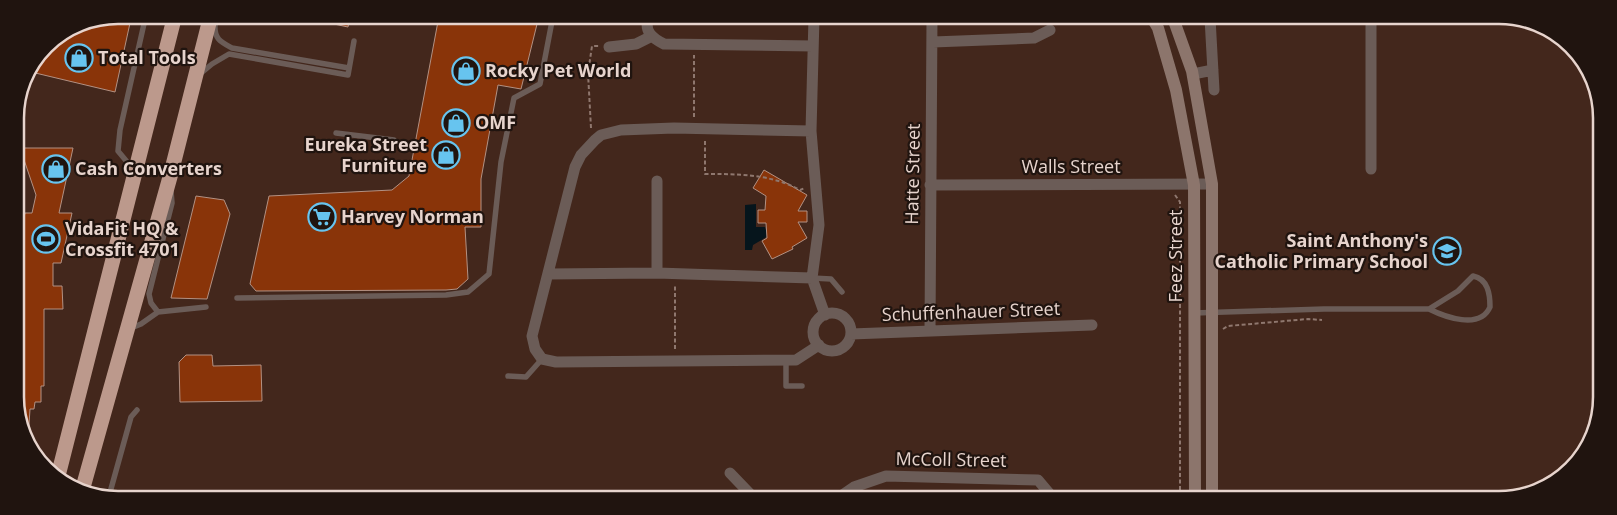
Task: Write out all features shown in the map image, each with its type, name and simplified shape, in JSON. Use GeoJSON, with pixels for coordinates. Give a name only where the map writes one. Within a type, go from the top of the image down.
{"type":"FeatureCollection","features":[{"type":"Feature","properties":{"kind":"highway"},"geometry":{"type":"LineString","coordinates":[[59,471],[174,24]]}},
{"type":"Feature","properties":{"kind":"highway"},"geometry":{"type":"LineString","coordinates":[[84,485],[170,177],[209,24]]}},
{"type":"Feature","properties":{"kind":"main road","name":"Feez Street"},"geometry":{"type":"LineString","coordinates":[[1156,24],[1176,90],[1194,185],[1195,491]]}},
{"type":"Feature","properties":{"kind":"main road","name":"Feez Street"},"geometry":{"type":"LineString","coordinates":[[1176,24],[1192,74],[1212,184],[1210,314],[1212,491]]}},
{"type":"Feature","properties":{"kind":"street"},"geometry":{"type":"LineString","coordinates":[[647,24],[646,29],[650,37],[664,44],[813,46]]}},
{"type":"Feature","properties":{"kind":"street"},"geometry":{"type":"LineString","coordinates":[[814,24],[811,131],[819,225],[812,278],[825,314]]}},
{"type":"Feature","properties":{"kind":"street","name":"Hatte Street"},"geometry":{"type":"LineString","coordinates":[[930,330],[932,24]]}},
{"type":"Feature","properties":{"kind":"street"},"geometry":{"type":"LineString","coordinates":[[1210,24],[1214,90]]}},
{"type":"Feature","properties":{"kind":"street"},"geometry":{"type":"LineString","coordinates":[[1371,24],[1372,169]]}},
{"type":"Feature","properties":{"kind":"street"},"geometry":{"type":"LineString","coordinates":[[933,42],[1034,38],[1050,30]]}},
{"type":"Feature","properties":{"kind":"street"},"geometry":{"type":"LineString","coordinates":[[609,47],[636,44],[650,37]]}},
{"type":"Feature","properties":{"kind":"street"},"geometry":{"type":"LineString","coordinates":[[1192,74],[1213,70]]}},
{"type":"Feature","properties":{"kind":"street"},"geometry":{"type":"LineString","coordinates":[[811,131],[621,130],[601,135],[580,155],[575,167],[532,336],[534,349],[542,359],[556,362],[796,360],[819,345]]}},
{"type":"Feature","properties":{"kind":"street"},"geometry":{"type":"LineString","coordinates":[[657,273],[658,181]]}},
{"type":"Feature","properties":{"kind":"street","name":"Walls Street"},"geometry":{"type":"LineString","coordinates":[[930,184],[1212,184]]}},
{"type":"Feature","properties":{"kind":"street"},"geometry":{"type":"LineString","coordinates":[[548,274],[657,273],[812,278]]}},
{"type":"Feature","properties":{"kind":"street"},"geometry":{"type":"LineString","coordinates":[[825,314],[838,314],[843,317],[850,327],[851,334],[849,340],[841,348],[830,350],[819,345],[814,335],[814,329],[820,318],[825,314]]}},
{"type":"Feature","properties":{"kind":"street","name":"Schuffenhauer Street"},"geometry":{"type":"LineString","coordinates":[[851,334],[1092,325]]}},
{"type":"Feature","properties":{"kind":"street"},"geometry":{"type":"LineString","coordinates":[[730,473],[747,491]]}},
{"type":"Feature","properties":{"kind":"street","name":"McColl Street"},"geometry":{"type":"LineString","coordinates":[[848,491],[854,487],[886,476],[1038,480],[1047,491]]}},
{"type":"Feature","properties":{"kind":"lane"},"geometry":{"type":"LineString","coordinates":[[136,173],[118,151],[120,130],[144,24]]}},
{"type":"Feature","properties":{"kind":"lane"},"geometry":{"type":"LineString","coordinates":[[216,24],[214,33],[217,39],[232,48],[349,68]]}},
{"type":"Feature","properties":{"kind":"lane"},"geometry":{"type":"LineString","coordinates":[[238,298],[446,295],[468,292],[489,274],[501,162],[514,98],[540,84],[551,24]]}},
{"type":"Feature","properties":{"kind":"lane"},"geometry":{"type":"LineString","coordinates":[[195,79],[212,64],[229,54],[348,75],[354,42]]}},
{"type":"Feature","properties":{"kind":"lane"},"geometry":{"type":"LineString","coordinates":[[336,133],[394,140]]}},
{"type":"Feature","properties":{"kind":"lane"},"geometry":{"type":"LineString","coordinates":[[158,312],[149,294],[172,203],[170,177]]}},
{"type":"Feature","properties":{"kind":"lane"},"geometry":{"type":"LineString","coordinates":[[1194,313],[1324,309],[1428,309],[1442,316],[1476,320],[1483,318],[1490,307],[1487,285],[1481,277],[1474,276],[1458,291],[1428,309]]}},
{"type":"Feature","properties":{"kind":"lane"},"geometry":{"type":"LineString","coordinates":[[812,278],[831,279],[842,292]]}},
{"type":"Feature","properties":{"kind":"lane"},"geometry":{"type":"LineString","coordinates":[[128,329],[141,324],[158,312],[206,307]]}},
{"type":"Feature","properties":{"kind":"lane"},"geometry":{"type":"LineString","coordinates":[[508,376],[526,377],[542,359]]}},
{"type":"Feature","properties":{"kind":"lane"},"geometry":{"type":"LineString","coordinates":[[786,360],[786,386],[802,386]]}},
{"type":"Feature","properties":{"kind":"lane"},"geometry":{"type":"LineString","coordinates":[[111,490],[130,417],[137,410]]}},
{"type":"Feature","properties":{"kind":"path"},"geometry":{"type":"LineString","coordinates":[[694,45],[699,129],[705,174],[744,174],[777,178],[800,190],[816,185]]}},
{"type":"Feature","properties":{"kind":"path"},"geometry":{"type":"LineString","coordinates":[[595,140],[592,134],[588,73],[592,46],[609,47]]}},
{"type":"Feature","properties":{"kind":"path"},"geometry":{"type":"LineString","coordinates":[[1174,193],[1180,202],[1181,248],[1180,491]]}},
{"type":"Feature","properties":{"kind":"path"},"geometry":{"type":"LineString","coordinates":[[675,274],[675,361]]}},
{"type":"Feature","properties":{"kind":"path"},"geometry":{"type":"LineString","coordinates":[[1221,330],[1228,326],[1308,319],[1322,320]]}},
{"type":"Feature","properties":{"kind":"shaded area"},"geometry":{"type":"Polygon","coordinates":[[[756,204],[756,227],[765,227],[768,236],[753,245],[752,250],[745,250],[745,205],[756,204]]]}},
{"type":"Feature","properties":{"kind":"building","name":"Total Tools"},"geometry":{"type":"Polygon","coordinates":[[[130,24],[115,92],[35,73],[43,60],[70,36],[99,26],[130,24]]]}},
{"type":"Feature","properties":{"kind":"building"},"geometry":{"type":"Polygon","coordinates":[[[334,24],[349,24],[348,27],[334,24]]]}},
{"type":"Feature","properties":{"kind":"building"},"geometry":{"type":"Polygon","coordinates":[[[438,24],[537,24],[521,89],[498,85],[481,179],[481,227],[465,227],[468,279],[457,289],[256,291],[250,284],[269,196],[392,190],[409,176],[438,24]]]}},
{"type":"Feature","properties":{"kind":"building"},"geometry":{"type":"Polygon","coordinates":[[[24,148],[73,148],[59,213],[72,213],[61,263],[53,263],[53,286],[62,286],[63,309],[44,309],[44,386],[41,386],[41,402],[35,402],[34,409],[30,409],[29,427],[24,404],[24,217],[25,213],[32,213],[36,195],[24,160],[24,148]]]}},
{"type":"Feature","properties":{"kind":"building"},"geometry":{"type":"Polygon","coordinates":[[[764,170],[807,195],[798,211],[807,211],[807,222],[798,222],[807,238],[792,247],[793,249],[772,259],[762,241],[767,238],[766,223],[758,223],[758,210],[765,210],[766,196],[753,188],[764,170]]]}},
{"type":"Feature","properties":{"kind":"building"},"geometry":{"type":"Polygon","coordinates":[[[196,196],[224,200],[230,214],[207,299],[171,298],[196,196]]]}},
{"type":"Feature","properties":{"kind":"building"},"geometry":{"type":"Polygon","coordinates":[[[186,355],[212,355],[213,366],[261,365],[262,401],[180,402],[179,362],[186,355]]]}},
{"type":"Feature","properties":{"kind":"place","name":"Total Tools"},"geometry":{"type":"Point","coordinates":[79,58]}},
{"type":"Feature","properties":{"kind":"place","name":"Rocky Pet World"},"geometry":{"type":"Point","coordinates":[466,71]}},
{"type":"Feature","properties":{"kind":"place","name":"OMF"},"geometry":{"type":"Point","coordinates":[456,123]}},
{"type":"Feature","properties":{"kind":"place","name":"Eureka Street Furniture"},"geometry":{"type":"Point","coordinates":[446,155]}},
{"type":"Feature","properties":{"kind":"place","name":"Cash Converters"},"geometry":{"type":"Point","coordinates":[56,169]}},
{"type":"Feature","properties":{"kind":"place","name":"Harvey Norman"},"geometry":{"type":"Point","coordinates":[322,217]}},
{"type":"Feature","properties":{"kind":"place","name":"VidaFit HQ & Crossfit 4701"},"geometry":{"type":"Point","coordinates":[46,239]}},
{"type":"Feature","properties":{"kind":"place","name":"Saint Anthony's Catholic Primary School"},"geometry":{"type":"Point","coordinates":[1447,251]}}]}
